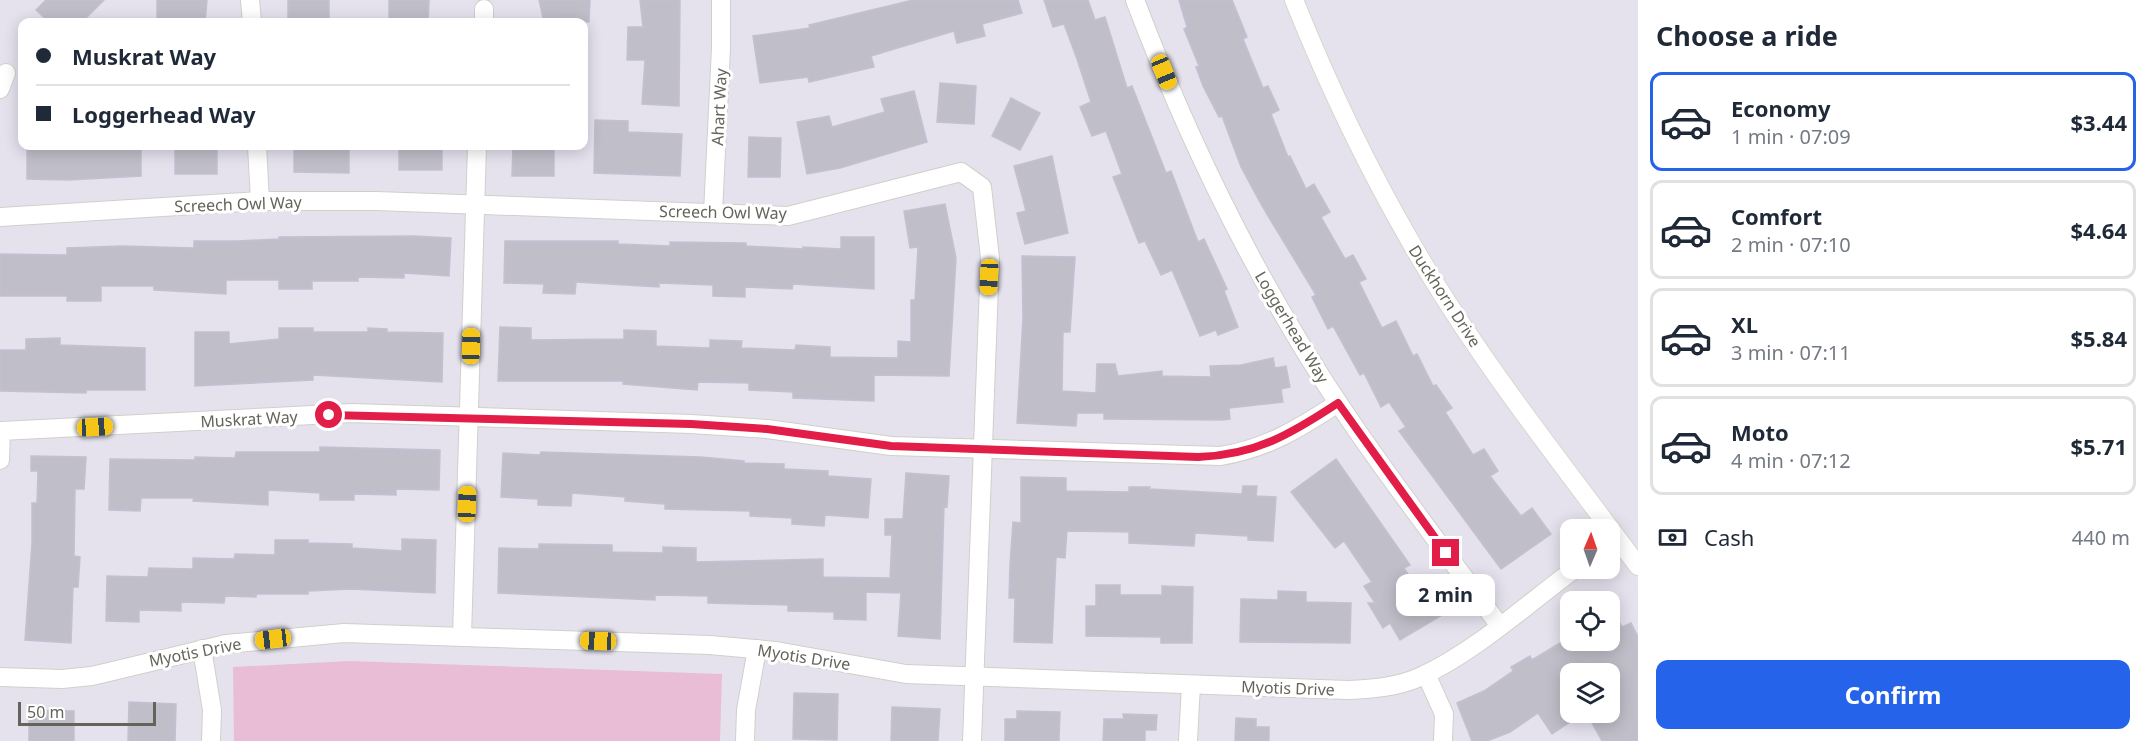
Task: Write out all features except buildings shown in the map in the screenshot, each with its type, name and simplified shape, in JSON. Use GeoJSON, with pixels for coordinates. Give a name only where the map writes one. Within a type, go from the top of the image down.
{"type":"FeatureCollection","features":[{"type":"Feature","properties":{"kind":"street"},"geometry":{"type":"LineString","coordinates":[[250,0],[252,18]]}},
{"type":"Feature","properties":{"kind":"street"},"geometry":{"type":"LineString","coordinates":[[721,0],[733,0]]}},
{"type":"Feature","properties":{"kind":"street","name":"Ahart Way"},"geometry":{"type":"LineString","coordinates":[[713,213],[721,48],[721,0]]}},
{"type":"Feature","properties":{"kind":"street","name":"Loggerhead Way"},"geometry":{"type":"LineString","coordinates":[[1136,0],[1172,94],[1216,190],[1248,252],[1338,403],[1499,625]]}},
{"type":"Feature","properties":{"kind":"street","name":"Duckhorn Drive"},"geometry":{"type":"LineString","coordinates":[[1294,0],[1349,127],[1414,247],[1488,361],[1598,519]]}},
{"type":"Feature","properties":{"kind":"street"},"geometry":{"type":"LineString","coordinates":[[257,150],[260,201]]}},
{"type":"Feature","properties":{"kind":"street"},"geometry":{"type":"LineString","coordinates":[[462,636],[470,417],[473,205],[477,150]]}},
{"type":"Feature","properties":{"kind":"street","name":"Screech Owl Way"},"geometry":{"type":"LineString","coordinates":[[0,217],[260,201],[473,205],[788,216],[962,172],[982,187],[990,258],[972,741]]}},
{"type":"Feature","properties":{"kind":"street","name":"Muskrat Way"},"geometry":{"type":"LineString","coordinates":[[0,459],[1,431],[352,414],[691,424],[767,429],[891,446],[1220,456],[1272,443],[1338,403]]}},
{"type":"Feature","properties":{"kind":"street","name":"Duckhorn Drive"},"geometry":{"type":"LineString","coordinates":[[1620,547],[1638,566]]}},
{"type":"Feature","properties":{"kind":"street","name":"Myotis Drive"},"geometry":{"type":"LineString","coordinates":[[0,677],[62,679],[92,676],[202,649],[321,634],[462,636],[710,645],[757,649],[906,674],[975,678],[1348,690],[1380,688],[1426,674],[1449,662],[1561,579]]}},
{"type":"Feature","properties":{"kind":"street"},"geometry":{"type":"LineString","coordinates":[[202,649],[213,710],[211,741]]}},
{"type":"Feature","properties":{"kind":"street"},"geometry":{"type":"LineString","coordinates":[[745,741],[746,710],[757,649]]}},
{"type":"Feature","properties":{"kind":"street"},"geometry":{"type":"LineString","coordinates":[[1426,674],[1444,714],[1443,741]]}},
{"type":"Feature","properties":{"kind":"street"},"geometry":{"type":"LineString","coordinates":[[1188,741],[1191,685]]}},
{"type":"Feature","properties":{"kind":"shaded area"},"geometry":{"type":"Polygon","coordinates":[[[349,661],[722,674],[720,741],[234,741],[233,667],[349,661]]]}},
{"type":"Feature","properties":{"kind":"route"},"geometry":{"type":"LineString","coordinates":[[329,415],[691,424],[767,429],[891,446],[1198,457],[1241,453],[1272,443],[1292,433],[1338,403],[1446,553]]}}]}
